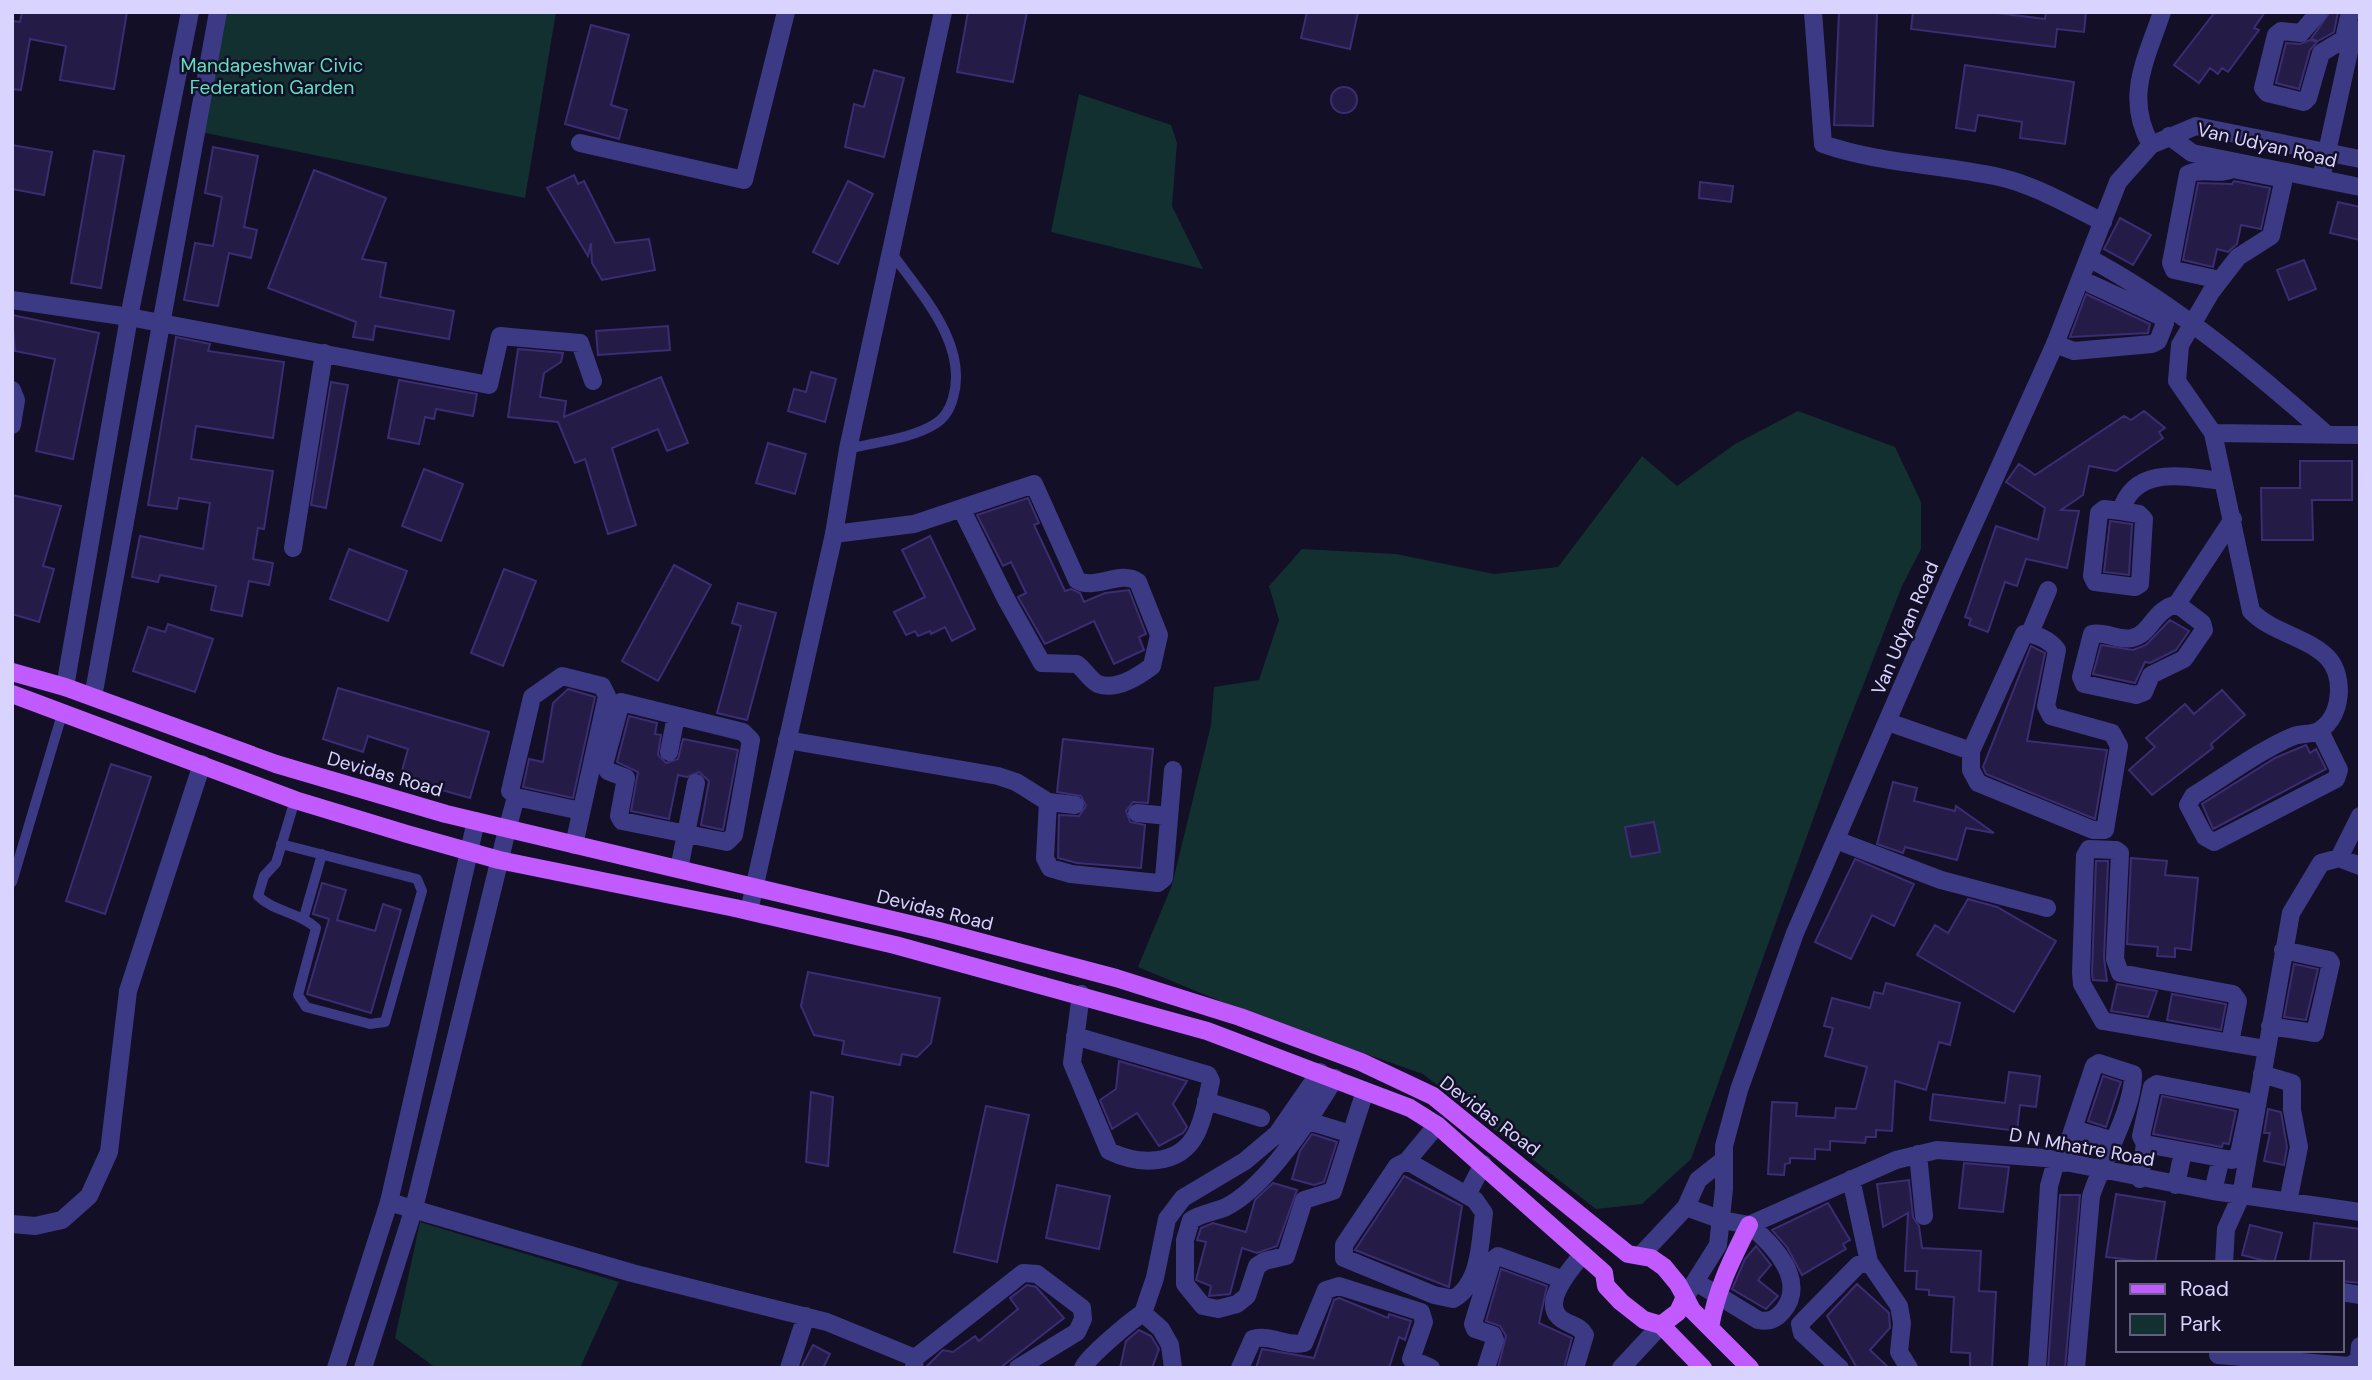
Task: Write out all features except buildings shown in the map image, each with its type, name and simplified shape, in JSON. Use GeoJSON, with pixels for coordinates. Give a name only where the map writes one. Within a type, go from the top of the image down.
{"type":"FeatureCollection","features":[{"type":"Feature","properties":{"kind":"main road","name":"Devidas Road"},"geometry":{"type":"LineString","coordinates":[[12,672],[65,687],[276,764],[507,830],[679,869],[1116,978],[1240,1017],[1361,1062],[1433,1096],[1634,1255],[1651,1258],[1664,1267],[1678,1284],[1684,1299],[1750,1368]]}},
{"type":"Feature","properties":{"kind":"main road","name":"Devidas Road"},"geometry":{"type":"LineString","coordinates":[[12,694],[295,800],[468,852],[895,944],[1207,1031],[1410,1108],[1437,1125],[1483,1164],[1604,1273],[1606,1286],[1621,1302],[1644,1320],[1661,1325],[1703,1368]]}},
{"type":"Feature","properties":{"kind":"main road"},"geometry":{"type":"LineString","coordinates":[[1710,1328],[1717,1295],[1749,1225]]}},
{"type":"Feature","properties":{"kind":"main road"},"geometry":{"type":"LineString","coordinates":[[1604,1273],[1608,1262],[1618,1253],[1634,1255]]}},
{"type":"Feature","properties":{"kind":"main road"},"geometry":{"type":"LineString","coordinates":[[1661,1325],[1678,1312],[1684,1299]]}},
{"type":"Feature","properties":{"kind":"street"},"geometry":{"type":"LineString","coordinates":[[65,687],[129,317],[190,12]]}},
{"type":"Feature","properties":{"kind":"street"},"geometry":{"type":"LineString","coordinates":[[93,697],[218,12]]}},
{"type":"Feature","properties":{"kind":"street"},"geometry":{"type":"LineString","coordinates":[[580,143],[744,180],[786,12]]}},
{"type":"Feature","properties":{"kind":"street"},"geometry":{"type":"LineString","coordinates":[[749,911],[834,534],[848,449],[943,12]]}},
{"type":"Feature","properties":{"kind":"street"},"geometry":{"type":"LineString","coordinates":[[1813,12],[1823,144],[1902,164],[2000,177],[2050,196],[2103,222]]}},
{"type":"Feature","properties":{"kind":"street"},"geometry":{"type":"LineString","coordinates":[[2151,145],[2139,124],[2136,93],[2162,12]]}},
{"type":"Feature","properties":{"kind":"street"},"geometry":{"type":"LineString","coordinates":[[2319,12],[2301,33],[2281,31],[2276,35],[2263,88],[2267,93],[2304,103],[2325,48],[2344,38],[2356,26]]}},
{"type":"Feature","properties":{"kind":"street"},"geometry":{"type":"LineString","coordinates":[[2321,179],[2356,26]]}},
{"type":"Feature","properties":{"kind":"street"},"geometry":{"type":"LineString","coordinates":[[2320,57],[2346,63]]}},
{"type":"Feature","properties":{"kind":"street","name":"Van Udyan Road"},"geometry":{"type":"LineString","coordinates":[[1684,1299],[1718,1245],[1724,1189],[1721,1161],[1739,1090],[1795,933],[2055,344],[2118,182],[2151,145],[2196,126],[2360,159]]}},
{"type":"Feature","properties":{"kind":"street","name":"Van Udyan Road"},"geometry":{"type":"LineString","coordinates":[[2169,136],[2192,153],[2360,187]]}},
{"type":"Feature","properties":{"kind":"street"},"geometry":{"type":"LineString","coordinates":[[2220,280],[2174,270],[2171,263],[2188,174],[2195,171],[2228,172],[2233,169],[2279,178],[2283,183],[2271,236],[2238,257],[2220,280],[2180,345],[2177,381],[2213,433],[2251,611],[2265,626],[2283,631],[2328,659],[2339,681],[2336,711],[2320,731],[2294,736],[2193,796],[2188,805],[2205,837],[2214,842],[2336,779],[2339,770],[2320,731]]}},
{"type":"Feature","properties":{"kind":"street"},"geometry":{"type":"LineString","coordinates":[[2055,344],[2074,351],[2152,344],[2158,341],[2165,323],[2162,317],[2124,277],[2089,258]]}},
{"type":"Feature","properties":{"kind":"street"},"geometry":{"type":"LineString","coordinates":[[2114,295],[2124,277]]}},
{"type":"Feature","properties":{"kind":"street"},"geometry":{"type":"LineString","coordinates":[[2091,284],[2114,295],[2149,302],[2192,326],[2278,392],[2324,432]]}},
{"type":"Feature","properties":{"kind":"street"},"geometry":{"type":"LineString","coordinates":[[12,300],[129,317],[489,385],[500,336],[580,343],[593,381]]}},
{"type":"Feature","properties":{"kind":"street"},"geometry":{"type":"LineString","coordinates":[[293,548],[324,353]]}},
{"type":"Feature","properties":{"kind":"street"},"geometry":{"type":"LineString","coordinates":[[12,390],[16,400],[12,425]]}},
{"type":"Feature","properties":{"kind":"street"},"geometry":{"type":"LineString","coordinates":[[2213,433],[2324,432],[2360,435]]}},
{"type":"Feature","properties":{"kind":"street"},"geometry":{"type":"LineString","coordinates":[[2121,512],[2126,495],[2133,487],[2167,475],[2223,481]]}},
{"type":"Feature","properties":{"kind":"street"},"geometry":{"type":"LineString","coordinates":[[834,534],[914,524],[1034,484],[1077,580],[1087,584],[1130,578],[1138,582],[1159,635],[1152,666],[1132,679],[1104,685],[1096,683],[1077,664],[1042,663],[1006,599],[962,510]]}},
{"type":"Feature","properties":{"kind":"street"},"geometry":{"type":"LineString","coordinates":[[2104,509],[2121,512],[2139,514],[2144,519],[2140,584],[2135,587],[2095,582],[2092,576],[2099,513],[2104,509]]}},
{"type":"Feature","properties":{"kind":"street"},"geometry":{"type":"LineString","coordinates":[[2176,604],[2202,623],[2204,630],[2184,659],[2151,675],[2144,692],[2136,695],[2084,684],[2081,677],[2092,634],[2099,632],[2132,638],[2144,632],[2163,607],[2176,604],[2232,519]]}},
{"type":"Feature","properties":{"kind":"street"},"geometry":{"type":"LineString","coordinates":[[2030,633],[2048,590]]}},
{"type":"Feature","properties":{"kind":"street"},"geometry":{"type":"LineString","coordinates":[[2030,633],[2053,644],[2057,650],[2046,706],[2051,716],[2112,733],[2119,746],[2105,830],[2093,830],[1978,783],[1970,770],[1971,751],[2024,634],[2030,633]]}},
{"type":"Feature","properties":{"kind":"street"},"geometry":{"type":"LineString","coordinates":[[574,845],[607,696],[602,686],[562,676],[532,697],[510,791],[516,797],[581,811]]}},
{"type":"Feature","properties":{"kind":"street"},"geometry":{"type":"LineString","coordinates":[[621,702],[743,733],[751,740],[734,835],[727,842],[686,834],[622,821],[619,816],[626,778],[608,771],[604,765],[621,702]]}},
{"type":"Feature","properties":{"kind":"street"},"geometry":{"type":"LineString","coordinates":[[669,752],[676,716]]}},
{"type":"Feature","properties":{"kind":"street"},"geometry":{"type":"LineString","coordinates":[[1888,722],[1971,751]]}},
{"type":"Feature","properties":{"kind":"street"},"geometry":{"type":"LineString","coordinates":[[787,740],[998,776],[1016,782],[1048,802],[1075,805]]}},
{"type":"Feature","properties":{"kind":"street"},"geometry":{"type":"LineString","coordinates":[[12,1224],[35,1226],[62,1220],[89,1196],[109,1152],[128,991],[202,764]]}},
{"type":"Feature","properties":{"kind":"street"},"geometry":{"type":"LineString","coordinates":[[1048,802],[1045,858],[1050,868],[1071,874],[1158,883],[1164,878],[1173,770]]}},
{"type":"Feature","properties":{"kind":"street"},"geometry":{"type":"LineString","coordinates":[[679,869],[696,783]]}},
{"type":"Feature","properties":{"kind":"street"},"geometry":{"type":"LineString","coordinates":[[363,1368],[414,1208],[516,797]]}},
{"type":"Feature","properties":{"kind":"street"},"geometry":{"type":"LineString","coordinates":[[1137,813],[1169,816]]}},
{"type":"Feature","properties":{"kind":"street"},"geometry":{"type":"LineString","coordinates":[[2339,858],[2360,816]]}},
{"type":"Feature","properties":{"kind":"street"},"geometry":{"type":"LineString","coordinates":[[336,1368],[389,1202],[476,821]]}},
{"type":"Feature","properties":{"kind":"street"},"geometry":{"type":"LineString","coordinates":[[1836,840],[1941,880],[2047,908]]}},
{"type":"Feature","properties":{"kind":"street"},"geometry":{"type":"LineString","coordinates":[[2230,1043],[2238,1001],[2233,993],[2120,973],[2115,959],[2120,853],[2116,850],[2089,849],[2084,867],[2081,973],[2082,985],[2103,1021],[2230,1043],[2266,1049]]}},
{"type":"Feature","properties":{"kind":"street"},"geometry":{"type":"LineString","coordinates":[[2224,1261],[2227,1229],[2241,1196],[2266,1049],[2274,1027],[2289,952],[2291,913],[2321,863],[2339,858],[2360,866]]}},
{"type":"Feature","properties":{"kind":"street"},"geometry":{"type":"LineString","coordinates":[[2274,1027],[2315,1033],[2331,963],[2329,960],[2289,952]]}},
{"type":"Feature","properties":{"kind":"street"},"geometry":{"type":"LineString","coordinates":[[1075,1036],[1208,1075],[1211,1081],[1196,1135],[1177,1154],[1162,1162],[1119,1156],[1109,1151],[1072,1063],[1075,1036],[1081,995]]}},
{"type":"Feature","properties":{"kind":"street"},"geometry":{"type":"LineString","coordinates":[[2036,1368],[2049,1186],[2061,1162],[2094,1066],[2099,1063],[2133,1074],[2114,1141],[2099,1171],[2091,1196],[2076,1368]]}},
{"type":"Feature","properties":{"kind":"street"},"geometry":{"type":"LineString","coordinates":[[2262,1074],[2292,1083],[2292,1111],[2299,1147],[2288,1202]]}},
{"type":"Feature","properties":{"kind":"street"},"geometry":{"type":"LineString","coordinates":[[1327,1075],[1308,1121],[1265,1174],[1226,1207],[1191,1220],[1185,1240],[1185,1284],[1203,1306],[1218,1309],[1237,1304],[1247,1296],[1257,1266],[1265,1261],[1286,1256],[1304,1200],[1333,1191],[1365,1091]]}},
{"type":"Feature","properties":{"kind":"street"},"geometry":{"type":"LineString","coordinates":[[1083,1368],[1092,1354],[1143,1314],[1155,1278],[1167,1219],[1183,1198],[1245,1161],[1277,1134],[1327,1075]]}},
{"type":"Feature","properties":{"kind":"street"},"geometry":{"type":"LineString","coordinates":[[2140,1178],[2145,1144],[2141,1136],[2152,1087],[2157,1084],[2245,1101],[2249,1106],[2239,1154],[2232,1160],[2145,1144]]}},
{"type":"Feature","properties":{"kind":"street"},"geometry":{"type":"LineString","coordinates":[[1206,1101],[1261,1118]]}},
{"type":"Feature","properties":{"kind":"street"},"geometry":{"type":"LineString","coordinates":[[1308,1121],[1351,1134]]}},
{"type":"Feature","properties":{"kind":"street"},"geometry":{"type":"LineString","coordinates":[[1408,1161],[1475,1200],[1484,1213],[1475,1270],[1468,1287],[1453,1299],[1434,1295],[1344,1258],[1344,1245],[1396,1166],[1408,1161],[1437,1125]]}},
{"type":"Feature","properties":{"kind":"street"},"geometry":{"type":"LineString","coordinates":[[2073,1129],[2114,1141]]}},
{"type":"Feature","properties":{"kind":"street","name":"D N Mhatre Road"},"geometry":{"type":"LineString","coordinates":[[1749,1225],[1851,1179],[1918,1154],[1937,1150],[2061,1162],[2241,1196],[2360,1212]]}},
{"type":"Feature","properties":{"kind":"street"},"geometry":{"type":"LineString","coordinates":[[2176,1185],[2183,1152]]}},
{"type":"Feature","properties":{"kind":"street"},"geometry":{"type":"LineString","coordinates":[[1918,1154],[1924,1216]]}},
{"type":"Feature","properties":{"kind":"street"},"geometry":{"type":"LineString","coordinates":[[2213,1191],[2221,1158]]}},
{"type":"Feature","properties":{"kind":"street"},"geometry":{"type":"LineString","coordinates":[[1634,1255],[1686,1207],[1698,1180],[1721,1161]]}},
{"type":"Feature","properties":{"kind":"street"},"geometry":{"type":"LineString","coordinates":[[1467,1195],[1483,1164]]}},
{"type":"Feature","properties":{"kind":"street"},"geometry":{"type":"LineString","coordinates":[[1851,1179],[1868,1262],[1899,1306],[1902,1322],[1899,1352],[1909,1368]]}},
{"type":"Feature","properties":{"kind":"street"},"geometry":{"type":"LineString","coordinates":[[389,1202],[632,1273],[827,1322],[915,1363],[1023,1273],[1037,1274],[1082,1308],[1083,1319],[1077,1332],[1018,1368]]}},
{"type":"Feature","properties":{"kind":"street"},"geometry":{"type":"LineString","coordinates":[[1686,1207],[1722,1220],[1749,1225],[1785,1262],[1792,1289],[1788,1305],[1777,1318],[1767,1322],[1696,1282]]}},
{"type":"Feature","properties":{"kind":"street"},"geometry":{"type":"LineString","coordinates":[[1575,1368],[1586,1342],[1585,1335],[1581,1328],[1559,1317],[1555,1309],[1561,1279],[1583,1254]]}},
{"type":"Feature","properties":{"kind":"street"},"geometry":{"type":"LineString","coordinates":[[1486,1368],[1495,1340],[1493,1335],[1475,1329],[1473,1324],[1492,1261],[1498,1256],[1561,1279]]}},
{"type":"Feature","properties":{"kind":"street"},"geometry":{"type":"LineString","coordinates":[[1840,1368],[1802,1333],[1800,1324],[1858,1265],[1868,1262]]}},
{"type":"Feature","properties":{"kind":"street"},"geometry":{"type":"LineString","coordinates":[[1240,1368],[1253,1339],[1265,1336],[1294,1345],[1304,1343],[1326,1290],[1339,1286],[1421,1312],[1424,1322],[1408,1363],[1431,1368]]}},
{"type":"Feature","properties":{"kind":"street"},"geometry":{"type":"LineString","coordinates":[[1143,1314],[1161,1329],[1170,1345],[1173,1368]]}},
{"type":"Feature","properties":{"kind":"street"},"geometry":{"type":"LineString","coordinates":[[789,1368],[806,1316]]}},
{"type":"Feature","properties":{"kind":"street"},"geometry":{"type":"LineString","coordinates":[[1620,1368],[1661,1325]]}},
{"type":"Feature","properties":{"kind":"street"},"geometry":{"type":"LineString","coordinates":[[2224,1356],[2350,1366],[2359,1359],[2360,1346]]}},
{"type":"Feature","properties":{"kind":"lane"},"geometry":{"type":"LineString","coordinates":[[848,449],[922,430],[937,423],[949,410],[957,385],[955,361],[942,324],[891,252]]}},
{"type":"Feature","properties":{"kind":"lane"},"geometry":{"type":"LineString","coordinates":[[12,882],[63,712]]}},
{"type":"Feature","properties":{"kind":"lane"},"geometry":{"type":"LineString","coordinates":[[281,844],[417,879],[422,891],[385,1022],[370,1024],[306,1007],[298,995],[316,928],[304,917],[267,904],[258,896],[264,876],[276,863],[281,844],[295,800]]}},
{"type":"Feature","properties":{"kind":"lane"},"geometry":{"type":"LineString","coordinates":[[304,917],[322,854]]}},
{"type":"Feature","properties":{"kind":"green space","name":"Mandapeshwar Civic Federation Garden"},"geometry":{"type":"Polygon","coordinates":[[[222,12],[556,12],[525,198],[201,132],[222,12]]]}},
{"type":"Feature","properties":{"kind":"green space"},"geometry":{"type":"Polygon","coordinates":[[[1079,94],[1171,125],[1177,143],[1172,206],[1203,269],[1051,232],[1079,94]]]}},
{"type":"Feature","properties":{"kind":"green space"},"geometry":{"type":"Polygon","coordinates":[[[1798,411],[1895,447],[1921,502],[1921,549],[1902,586],[1840,744],[1691,1159],[1642,1204],[1596,1209],[1423,1074],[1244,1011],[1138,967],[1172,885],[1211,725],[1214,687],[1259,680],[1279,620],[1269,586],[1302,549],[1396,554],[1494,574],[1558,567],[1642,456],[1677,486],[1735,444],[1798,411]]]}},
{"type":"Feature","properties":{"kind":"green space"},"geometry":{"type":"Polygon","coordinates":[[[420,1222],[619,1282],[580,1368],[436,1368],[395,1338],[420,1222]]]}}]}
